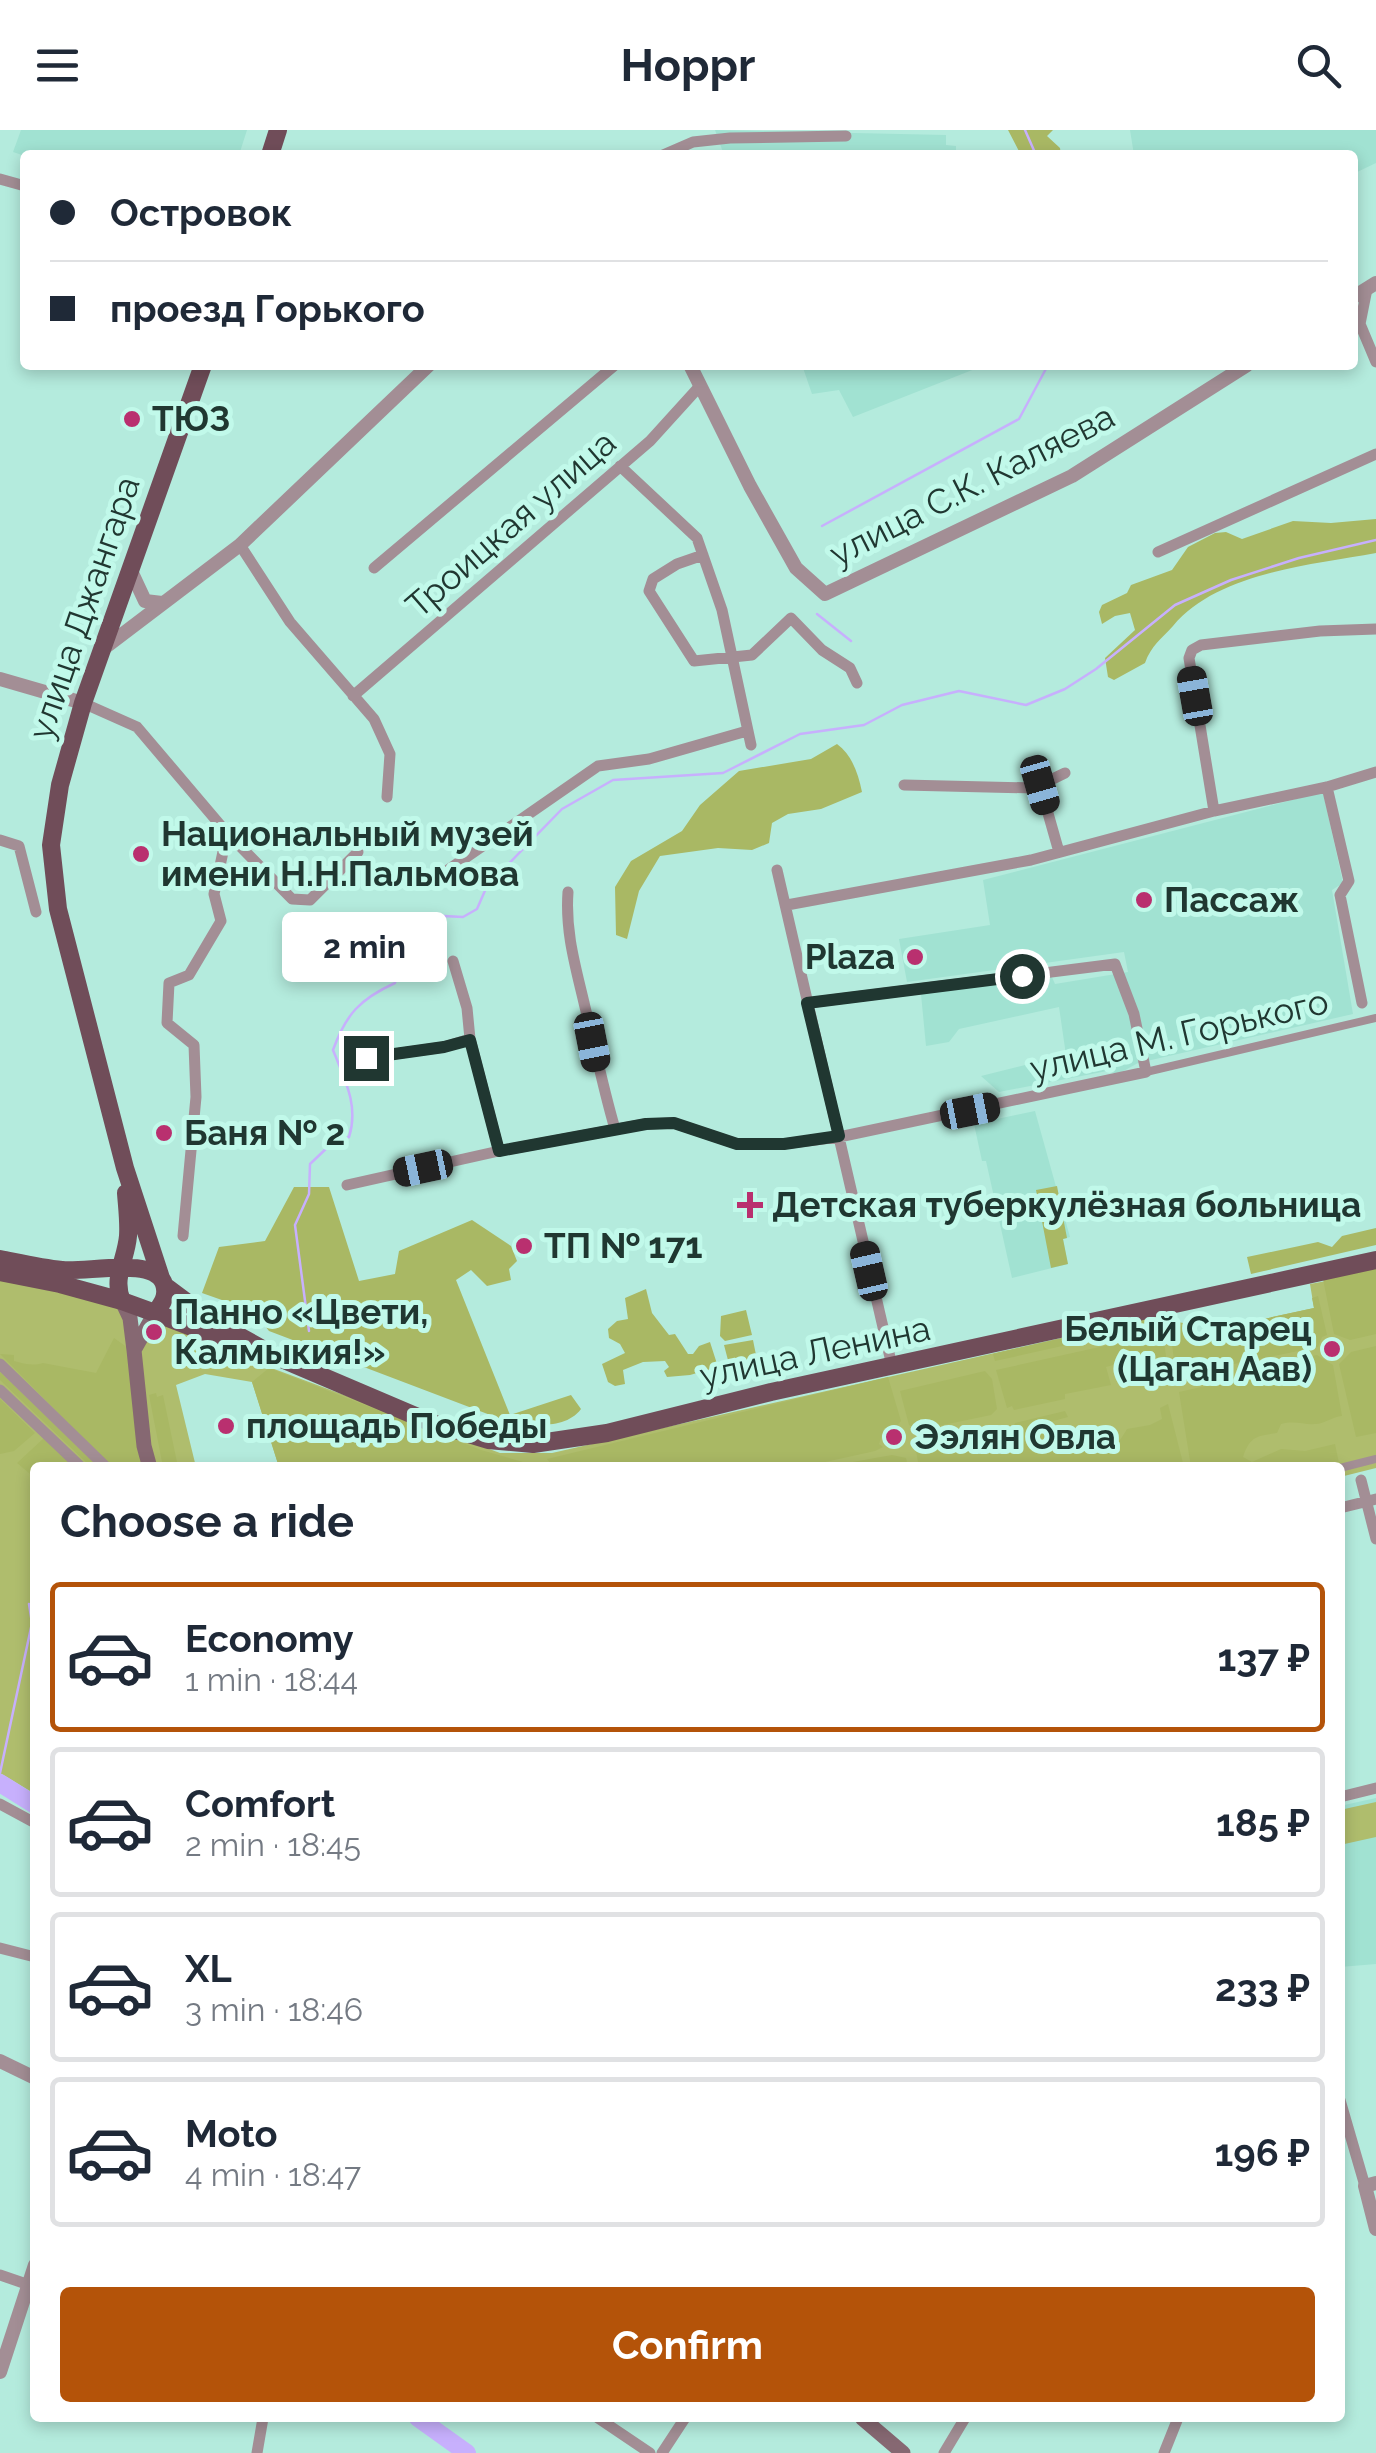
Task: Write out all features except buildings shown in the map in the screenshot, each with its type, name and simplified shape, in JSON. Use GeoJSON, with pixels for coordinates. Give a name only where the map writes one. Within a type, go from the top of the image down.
{"type":"FeatureCollection","features":[{"type":"Feature","properties":{"kind":"main road","name":"улица Джангара"},"geometry":{"type":"LineString","coordinates":[[163,1282],[125,1168],[52,876],[54,816],[82,703],[201,370]]}},
{"type":"Feature","properties":{"kind":"main road","name":"улица Джангара"},"geometry":{"type":"LineString","coordinates":[[120,1270],[128,1234],[125,1168]]}},
{"type":"Feature","properties":{"kind":"main road"},"geometry":{"type":"LineString","coordinates":[[0,1259],[62,1270],[137,1267],[163,1282],[164,1300],[134,1350]]}},
{"type":"Feature","properties":{"kind":"main road","name":"улица Ленина"},"geometry":{"type":"LineString","coordinates":[[155,1312],[207,1335],[277,1357],[432,1423],[488,1440],[533,1444],[607,1433],[1376,1260]]}},
{"type":"Feature","properties":{"kind":"main road"},"geometry":{"type":"LineString","coordinates":[[120,1270],[116,1284],[130,1318],[148,1462]]}},
{"type":"Feature","properties":{"kind":"main road"},"geometry":{"type":"LineString","coordinates":[[0,1272],[60,1284],[155,1312]]}},
{"type":"Feature","properties":{"kind":"main road","name":"улица Ленина"},"geometry":{"type":"LineString","coordinates":[[163,1282],[212,1321],[277,1357]]}},
{"type":"Feature","properties":{"kind":"main road"},"geometry":{"type":"LineString","coordinates":[[867,2422],[902,2453]]}},
{"type":"Feature","properties":{"kind":"street"},"geometry":{"type":"LineString","coordinates":[[674,150],[692,142],[730,138],[846,136]]}},
{"type":"Feature","properties":{"kind":"street"},"geometry":{"type":"LineString","coordinates":[[1371,286],[1360,324],[1376,362]]}},
{"type":"Feature","properties":{"kind":"street"},"geometry":{"type":"LineString","coordinates":[[103,649],[240,545],[424,370]]}},
{"type":"Feature","properties":{"kind":"street"},"geometry":{"type":"LineString","coordinates":[[374,568],[609,370]]}},
{"type":"Feature","properties":{"kind":"street"},"geometry":{"type":"LineString","coordinates":[[692,370],[699,387]]}},
{"type":"Feature","properties":{"kind":"street","name":"улица С.К. Каляева"},"geometry":{"type":"LineString","coordinates":[[699,387],[796,568],[825,594],[1072,476],[1239,370]]}},
{"type":"Feature","properties":{"kind":"street","name":"Троицкая улица"},"geometry":{"type":"LineString","coordinates":[[353,696],[650,441],[699,387]]}},
{"type":"Feature","properties":{"kind":"street"},"geometry":{"type":"LineString","coordinates":[[1158,552],[1376,454]]}},
{"type":"Feature","properties":{"kind":"street"},"geometry":{"type":"LineString","coordinates":[[620,466],[697,538],[722,610],[751,744]]}},
{"type":"Feature","properties":{"kind":"street"},"geometry":{"type":"LineString","coordinates":[[240,545],[290,622],[374,719],[390,754],[388,797]]}},
{"type":"Feature","properties":{"kind":"street"},"geometry":{"type":"LineString","coordinates":[[703,556],[654,578],[650,591],[694,661],[752,655],[791,618],[822,650],[850,668],[857,683]]}},
{"type":"Feature","properties":{"kind":"street"},"geometry":{"type":"LineString","coordinates":[[131,571],[145,601]]}},
{"type":"Feature","properties":{"kind":"street"},"geometry":{"type":"LineString","coordinates":[[118,605],[162,603]]}},
{"type":"Feature","properties":{"kind":"street"},"geometry":{"type":"LineString","coordinates":[[1214,811],[1188,658],[1192,650],[1201,645],[1320,631],[1376,629]]}},
{"type":"Feature","properties":{"kind":"street"},"geometry":{"type":"LineString","coordinates":[[0,679],[82,703],[138,727],[227,833],[292,898],[310,900],[358,852]]}},
{"type":"Feature","properties":{"kind":"street"},"geometry":{"type":"LineString","coordinates":[[432,882],[598,766],[648,759],[747,731]]}},
{"type":"Feature","properties":{"kind":"street"},"geometry":{"type":"LineString","coordinates":[[787,905],[1059,852],[1376,772]]}},
{"type":"Feature","properties":{"kind":"street"},"geometry":{"type":"LineString","coordinates":[[904,785],[1034,788],[1065,773]]}},
{"type":"Feature","properties":{"kind":"street"},"geometry":{"type":"LineString","coordinates":[[1040,785],[1059,852]]}},
{"type":"Feature","properties":{"kind":"street"},"geometry":{"type":"LineString","coordinates":[[1327,787],[1349,881],[1340,896],[1362,1003]]}},
{"type":"Feature","properties":{"kind":"street"},"geometry":{"type":"LineString","coordinates":[[183,1236],[196,1097],[194,1045],[167,1023],[169,984],[189,975],[221,921],[214,894],[227,833]]}},
{"type":"Feature","properties":{"kind":"street"},"geometry":{"type":"LineString","coordinates":[[0,840],[19,846],[36,912]]}},
{"type":"Feature","properties":{"kind":"street"},"geometry":{"type":"LineString","coordinates":[[778,870],[892,1366]]}},
{"type":"Feature","properties":{"kind":"street"},"geometry":{"type":"LineString","coordinates":[[568,892],[570,945],[598,1075],[615,1128]]}},
{"type":"Feature","properties":{"kind":"street"},"geometry":{"type":"LineString","coordinates":[[453,961],[468,1008],[470,1040],[499,1151]]}},
{"type":"Feature","properties":{"kind":"street"},"geometry":{"type":"LineString","coordinates":[[807,1003],[1115,964],[1134,1014],[1146,1072]]}},
{"type":"Feature","properties":{"kind":"street","name":"улица М. Горького"},"geometry":{"type":"LineString","coordinates":[[347,1185],[615,1128],[674,1123],[737,1144],[784,1144],[839,1136],[1146,1072],[1376,1018]]}},
{"type":"Feature","properties":{"kind":"street"},"geometry":{"type":"LineString","coordinates":[[366,1058],[470,1040]]}},
{"type":"Feature","properties":{"kind":"street"},"geometry":{"type":"LineString","coordinates":[[0,1364],[101,1462]]}},
{"type":"Feature","properties":{"kind":"street"},"geometry":{"type":"LineString","coordinates":[[0,1390],[76,1462]]}},
{"type":"Feature","properties":{"kind":"street"},"geometry":{"type":"LineString","coordinates":[[1345,1467],[1376,1459]]}},
{"type":"Feature","properties":{"kind":"street"},"geometry":{"type":"LineString","coordinates":[[1361,1480],[1371,1500],[1376,1539]]}},
{"type":"Feature","properties":{"kind":"street"},"geometry":{"type":"LineString","coordinates":[[1345,1507],[1371,1500]]}},
{"type":"Feature","properties":{"kind":"street"},"geometry":{"type":"LineString","coordinates":[[1345,1796],[1376,1788]]}},
{"type":"Feature","properties":{"kind":"street"},"geometry":{"type":"LineString","coordinates":[[0,1804],[30,1820]]}},
{"type":"Feature","properties":{"kind":"street"},"geometry":{"type":"LineString","coordinates":[[0,1948],[30,1957]]}},
{"type":"Feature","properties":{"kind":"street"},"geometry":{"type":"LineString","coordinates":[[0,2061],[30,2076]]}},
{"type":"Feature","properties":{"kind":"street"},"geometry":{"type":"LineString","coordinates":[[1345,2114],[1370,2185],[1376,2229]]}},
{"type":"Feature","properties":{"kind":"street"},"geometry":{"type":"LineString","coordinates":[[0,2275],[30,2284]]}},
{"type":"Feature","properties":{"kind":"street"},"geometry":{"type":"LineString","coordinates":[[0,2372],[30,2290]]}},
{"type":"Feature","properties":{"kind":"street"},"geometry":{"type":"LineString","coordinates":[[257,2453],[262,2422]]}},
{"type":"Feature","properties":{"kind":"street"},"geometry":{"type":"LineString","coordinates":[[604,2422],[650,2453]]}},
{"type":"Feature","properties":{"kind":"street"},"geometry":{"type":"LineString","coordinates":[[662,2453],[682,2422]]}},
{"type":"Feature","properties":{"kind":"street"},"geometry":{"type":"LineString","coordinates":[[944,2453],[963,2422]]}},
{"type":"Feature","properties":{"kind":"street"},"geometry":{"type":"LineString","coordinates":[[1164,2453],[1176,2422]]}},
{"type":"Feature","properties":{"kind":"shaded area"},"geometry":{"type":"Polygon","coordinates":[[[21,130],[247,130],[241,150],[13,152],[21,130]]]}},
{"type":"Feature","properties":{"kind":"shaded area"},"geometry":{"type":"Polygon","coordinates":[[[715,130],[946,135],[946,145],[956,146],[956,150],[722,150],[715,130]]]}},
{"type":"Feature","properties":{"kind":"shaded area"},"geometry":{"type":"Polygon","coordinates":[[[1130,130],[1376,130],[1376,163],[1358,172],[1358,150],[1133,150],[1130,130]]]}},
{"type":"Feature","properties":{"kind":"shaded area"},"geometry":{"type":"Polygon","coordinates":[[[804,370],[972,370],[853,417],[839,390],[812,394],[804,370]]]}},
{"type":"Feature","properties":{"kind":"shaded area"},"geometry":{"type":"Polygon","coordinates":[[[1323,792],[1343,883],[1332,890],[1353,1014],[1138,1063],[1118,1074],[1107,1071],[999,1092],[981,1076],[1066,1055],[1059,1007],[959,1029],[949,1042],[926,1046],[921,994],[1051,975],[1055,984],[1128,972],[1124,952],[907,982],[899,939],[990,925],[983,880],[1323,792]]]}},
{"type":"Feature","properties":{"kind":"shaded area"},"geometry":{"type":"Polygon","coordinates":[[[1035,1111],[1070,1237],[1063,1239],[1068,1264],[1012,1278],[974,1124],[1035,1111]]]}},
{"type":"Feature","properties":{"kind":"shaded area"},"geometry":{"type":"Polygon","coordinates":[[[1376,1798],[1376,1964],[1345,1967],[1345,1805],[1376,1798]]]}},
{"type":"Feature","properties":{"kind":"green space"},"geometry":{"type":"Polygon","coordinates":[[[1008,130],[1053,130],[1047,136],[1060,150],[1018,150],[1008,130]]]}},
{"type":"Feature","properties":{"kind":"green space"},"geometry":{"type":"Polygon","coordinates":[[[1376,519],[1376,553],[1266,574],[1214,594],[1173,626],[1153,647],[1145,663],[1114,680],[1108,677],[1105,658],[1135,630],[1130,613],[1102,624],[1102,605],[1127,593],[1131,585],[1172,570],[1188,547],[1215,533],[1226,532],[1242,539],[1293,521],[1376,519]]]}},
{"type":"Feature","properties":{"kind":"green space"},"geometry":{"type":"Polygon","coordinates":[[[837,744],[854,765],[862,792],[821,809],[788,814],[772,823],[769,843],[752,850],[718,848],[660,856],[639,891],[627,939],[616,935],[615,887],[631,861],[682,831],[700,805],[739,771],[811,759],[837,744]]]}},
{"type":"Feature","properties":{"kind":"green space"},"geometry":{"type":"Polygon","coordinates":[[[1057,1186],[1068,1264],[1051,1268],[1036,1190],[1057,1186]]]}},
{"type":"Feature","properties":{"kind":"green space"},"geometry":{"type":"Polygon","coordinates":[[[294,1187],[329,1187],[359,1281],[395,1274],[399,1251],[472,1220],[511,1246],[517,1261],[509,1269],[511,1280],[487,1286],[471,1270],[456,1280],[510,1415],[571,1395],[581,1409],[559,1423],[514,1424],[269,1331],[253,1311],[202,1293],[219,1247],[265,1241],[294,1187]]]}},
{"type":"Feature","properties":{"kind":"green space"},"geometry":{"type":"Polygon","coordinates":[[[1376,1228],[1376,1245],[1251,1274],[1247,1257],[1318,1242],[1332,1247],[1342,1236],[1376,1228]]]}},
{"type":"Feature","properties":{"kind":"green space"},"geometry":{"type":"Polygon","coordinates":[[[1376,1267],[1376,1334],[1350,1340],[1334,1334],[1323,1279],[1376,1267]]]}},
{"type":"Feature","properties":{"kind":"green space"},"geometry":{"type":"Polygon","coordinates":[[[1376,1272],[1376,1468],[1345,1476],[1345,1462],[277,1462],[252,1382],[205,1374],[176,1385],[195,1462],[30,1462],[30,1791],[0,1773],[0,1276],[119,1305],[139,1349],[148,1331],[169,1324],[204,1343],[500,1453],[552,1453],[1154,1317],[1188,1324],[1190,1335],[1314,1308],[1310,1284],[1376,1272]]]}},
{"type":"Feature","properties":{"kind":"green space"},"geometry":{"type":"Polygon","coordinates":[[[646,1289],[652,1313],[669,1335],[675,1334],[688,1354],[710,1342],[718,1367],[667,1377],[664,1371],[669,1367],[665,1361],[643,1362],[623,1370],[625,1384],[615,1386],[608,1382],[602,1364],[625,1353],[620,1344],[609,1338],[608,1329],[617,1321],[628,1319],[625,1298],[646,1289]]]}},
{"type":"Feature","properties":{"kind":"green space"},"geometry":{"type":"Polygon","coordinates":[[[1318,1296],[1327,1335],[1318,1347],[1229,1365],[1227,1360],[1175,1367],[1170,1330],[1188,1324],[1190,1335],[1314,1308],[1312,1298],[1318,1296]]]}},
{"type":"Feature","properties":{"kind":"green space"},"geometry":{"type":"Polygon","coordinates":[[[746,1310],[752,1335],[725,1341],[720,1336],[721,1316],[746,1310]]]}},
{"type":"Feature","properties":{"kind":"green space"},"geometry":{"type":"Polygon","coordinates":[[[1158,1318],[1157,1325],[995,1361],[993,1354],[1158,1318]]]}},
{"type":"Feature","properties":{"kind":"green space"},"geometry":{"type":"Polygon","coordinates":[[[1163,1333],[1168,1372],[1145,1376],[1142,1360],[1117,1359],[1106,1367],[1111,1385],[1065,1394],[1065,1399],[1014,1410],[1012,1406],[1007,1408],[996,1370],[1163,1333]]]}},
{"type":"Feature","properties":{"kind":"green space"},"geometry":{"type":"Polygon","coordinates":[[[114,1338],[128,1348],[144,1462],[107,1462],[0,1354],[14,1355],[14,1361],[25,1364],[43,1363],[96,1373],[114,1338]]]}},
{"type":"Feature","properties":{"kind":"green space"},"geometry":{"type":"Polygon","coordinates":[[[753,1340],[757,1360],[729,1364],[724,1345],[753,1340]]]}},
{"type":"Feature","properties":{"kind":"green space"},"geometry":{"type":"Polygon","coordinates":[[[1376,1346],[1376,1433],[1356,1437],[1339,1364],[1351,1352],[1376,1346]]]}},
{"type":"Feature","properties":{"kind":"green space"},"geometry":{"type":"Polygon","coordinates":[[[1317,1355],[1333,1365],[1342,1416],[1316,1424],[1281,1424],[1277,1433],[1259,1436],[1248,1445],[1243,1457],[1252,1462],[1190,1462],[1179,1392],[1228,1381],[1240,1372],[1317,1355]]]}},
{"type":"Feature","properties":{"kind":"green space"},"geometry":{"type":"Polygon","coordinates":[[[269,1368],[481,1450],[523,1462],[277,1462],[252,1382],[269,1368]]]}},
{"type":"Feature","properties":{"kind":"green space"},"geometry":{"type":"Polygon","coordinates":[[[985,1371],[992,1379],[997,1409],[991,1415],[919,1430],[909,1425],[900,1391],[985,1371]]]}},
{"type":"Feature","properties":{"kind":"green space"},"geometry":{"type":"Polygon","coordinates":[[[0,1372],[94,1462],[86,1462],[0,1380],[0,1372]]]}},
{"type":"Feature","properties":{"kind":"green space"},"geometry":{"type":"Polygon","coordinates":[[[888,1377],[901,1421],[896,1427],[884,1428],[879,1444],[883,1447],[825,1462],[547,1459],[888,1377]]]}},
{"type":"Feature","properties":{"kind":"green space"},"geometry":{"type":"Polygon","coordinates":[[[149,1395],[163,1395],[177,1462],[162,1462],[149,1395]]]}},
{"type":"Feature","properties":{"kind":"green space"},"geometry":{"type":"Polygon","coordinates":[[[0,1399],[35,1433],[14,1451],[0,1454],[0,1399]]]}},
{"type":"Feature","properties":{"kind":"green space"},"geometry":{"type":"Polygon","coordinates":[[[1168,1404],[1183,1462],[918,1462],[915,1446],[988,1428],[1007,1433],[1015,1423],[1065,1411],[1068,1417],[1046,1423],[1048,1428],[1060,1430],[1090,1447],[1108,1450],[1127,1429],[1162,1419],[1160,1408],[1168,1404]]]}},
{"type":"Feature","properties":{"kind":"green space"},"geometry":{"type":"Polygon","coordinates":[[[45,1437],[72,1462],[30,1462],[30,1474],[17,1463],[45,1437]]]}},
{"type":"Feature","properties":{"kind":"green space"},"geometry":{"type":"Polygon","coordinates":[[[1335,1444],[1339,1462],[1252,1462],[1281,1449],[1305,1451],[1335,1444]]]}},
{"type":"Feature","properties":{"kind":"green space"},"geometry":{"type":"Polygon","coordinates":[[[892,1455],[906,1458],[907,1462],[853,1462],[892,1455]]]}},
{"type":"Feature","properties":{"kind":"green space"},"geometry":{"type":"Polygon","coordinates":[[[1376,1802],[1376,1837],[1345,1844],[1345,1809],[1376,1802]]]}},
{"type":"Feature","properties":{"kind":"waterway"},"geometry":{"type":"LineString","coordinates":[[1025,130],[1034,150]]}},
{"type":"Feature","properties":{"kind":"waterway"},"geometry":{"type":"LineString","coordinates":[[822,526],[1019,419],[1045,370]]}},
{"type":"Feature","properties":{"kind":"waterway"},"geometry":{"type":"LineString","coordinates":[[309,1331],[295,1225],[309,1194],[310,1164],[330,1145],[349,1137],[352,1126],[349,1093],[333,1050],[338,1037],[356,1009],[395,983],[404,938],[423,920],[463,917],[477,909],[487,886],[562,809],[613,780],[723,773],[800,734],[864,725],[902,705],[959,691],[1026,705],[1065,689],[1096,669],[1175,605],[1231,580],[1299,558],[1376,540]]}},
{"type":"Feature","properties":{"kind":"waterway"},"geometry":{"type":"LineString","coordinates":[[817,614],[851,641]]}},
{"type":"Feature","properties":{"kind":"waterway"},"geometry":{"type":"LineString","coordinates":[[29,1604],[30,1610]]}},
{"type":"Feature","properties":{"kind":"waterway"},"geometry":{"type":"LineString","coordinates":[[0,1773],[30,1632]]}},
{"type":"Feature","properties":{"kind":"waterway"},"geometry":{"type":"LineString","coordinates":[[0,1783],[30,1802]]}},
{"type":"Feature","properties":{"kind":"waterway"},"geometry":{"type":"LineString","coordinates":[[424,2422],[467,2453]]}},
{"type":"Feature","properties":{"kind":"place","name":"ТЮЗ"},"geometry":{"type":"Point","coordinates":[132,419]}},
{"type":"Feature","properties":{"kind":"place","name":"Национальный музей имени Н.Н.Пальмова"},"geometry":{"type":"Point","coordinates":[141,854]}},
{"type":"Feature","properties":{"kind":"place","name":"Пассаж"},"geometry":{"type":"Point","coordinates":[1144,900]}},
{"type":"Feature","properties":{"kind":"place","name":"Plaza"},"geometry":{"type":"Point","coordinates":[915,957]}},
{"type":"Feature","properties":{"kind":"place","name":"Баня № 2"},"geometry":{"type":"Point","coordinates":[164,1133]}},
{"type":"Feature","properties":{"kind":"place","name":"Детская туберкулёзная больница"},"geometry":{"type":"Point","coordinates":[750,1205]}},
{"type":"Feature","properties":{"kind":"place","name":"ТП № 171"},"geometry":{"type":"Point","coordinates":[524,1246]}},
{"type":"Feature","properties":{"kind":"place","name":"Панно «Цвети, Калмыкия!»"},"geometry":{"type":"Point","coordinates":[154,1332]}},
{"type":"Feature","properties":{"kind":"place","name":"Белый Старец (Цаган Аав)"},"geometry":{"type":"Point","coordinates":[1332,1349]}},
{"type":"Feature","properties":{"kind":"place","name":"площадь Победы"},"geometry":{"type":"Point","coordinates":[226,1426]}},
{"type":"Feature","properties":{"kind":"place","name":"Ээлян Овла"},"geometry":{"type":"Point","coordinates":[894,1437]}},
{"type":"Feature","properties":{"kind":"route"},"geometry":{"type":"LineString","coordinates":[[366,1058],[470,1040],[499,1151],[615,1128],[674,1123],[737,1144],[784,1144],[839,1136],[807,1003],[1022,976]]}}]}
